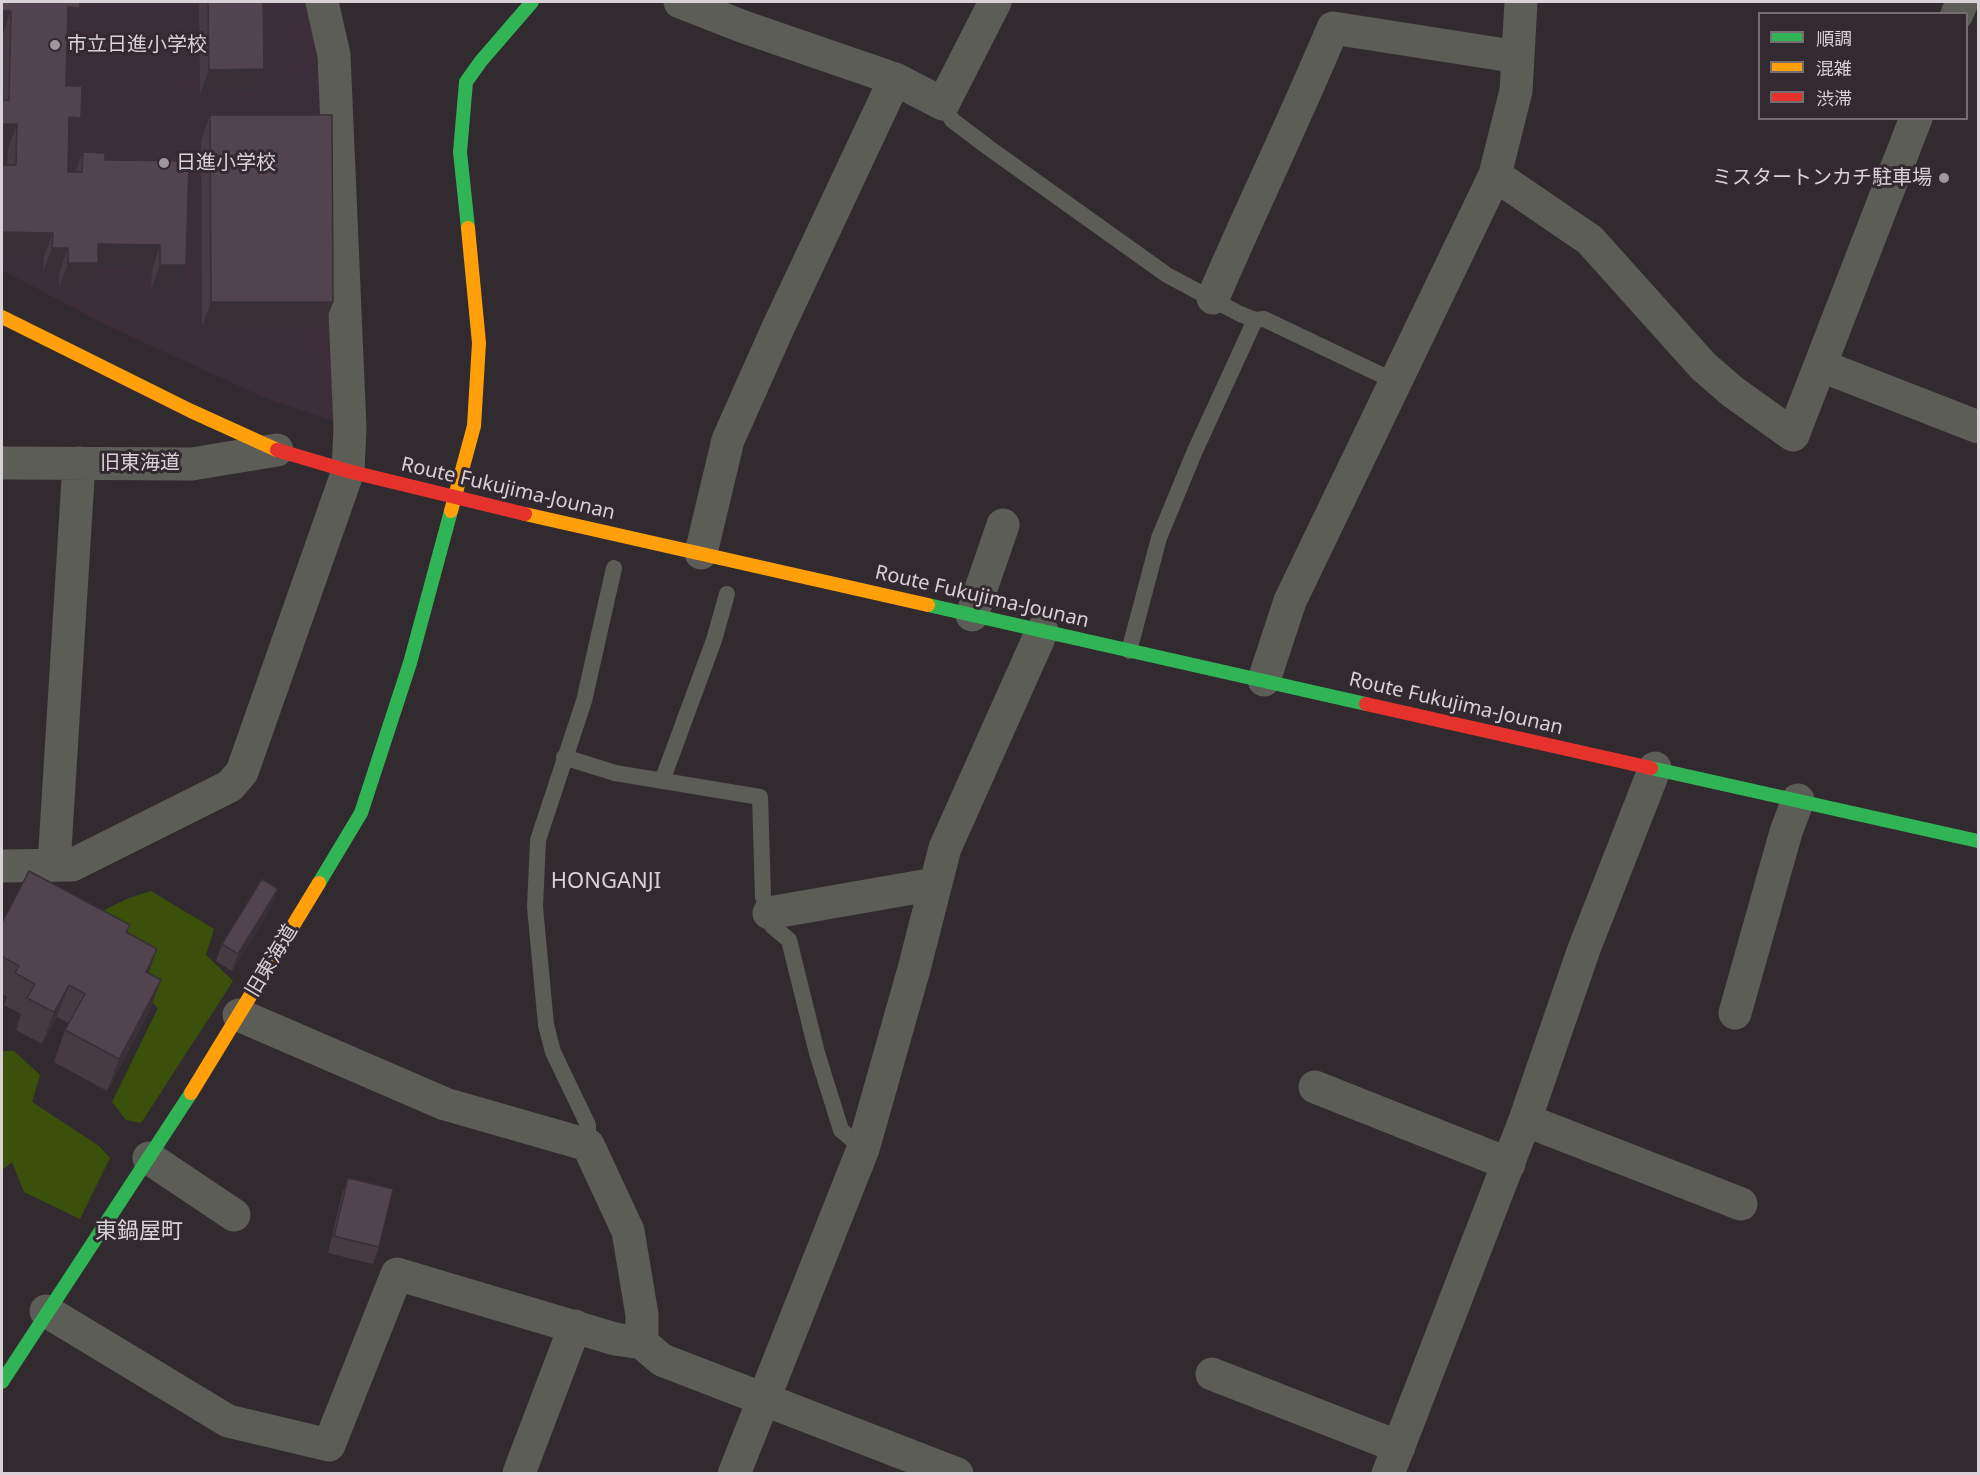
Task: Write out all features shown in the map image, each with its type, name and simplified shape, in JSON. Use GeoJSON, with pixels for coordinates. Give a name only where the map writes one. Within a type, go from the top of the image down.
{"type":"FeatureCollection","features":[{"type":"Feature","properties":{"kind":"main road","name":"旧東海道"},"geometry":{"type":"LineString","coordinates":[[2,1382],[46,1311],[149,1158],[239,1015],[361,813],[410,663],[474,426],[479,343],[460,152],[466,82],[480,61],[532,2]]}},
{"type":"Feature","properties":{"kind":"main road","name":"Route Fukujima-Jounan"},"geometry":{"type":"LineString","coordinates":[[2,317],[191,411],[277,450],[348,471],[454,498],[1978,841]]}},
{"type":"Feature","properties":{"kind":"street"},"geometry":{"type":"LineString","coordinates":[[2,866],[72,865],[230,786],[242,772],[348,471],[350,428],[334,55],[322,2]]}},
{"type":"Feature","properties":{"kind":"street"},"geometry":{"type":"LineString","coordinates":[[680,2],[744,27],[895,79],[943,105],[995,2]]}},
{"type":"Feature","properties":{"kind":"street"},"geometry":{"type":"LineString","coordinates":[[1264,680],[1290,601],[1495,175],[1516,91],[1521,2]]}},
{"type":"Feature","properties":{"kind":"street"},"geometry":{"type":"LineString","coordinates":[[1213,298],[1257,194],[1306,92],[1333,28],[1518,57]]}},
{"type":"Feature","properties":{"kind":"street"},"geometry":{"type":"LineString","coordinates":[[700,553],[728,441],[777,330],[895,79]]}},
{"type":"Feature","properties":{"kind":"street"},"geometry":{"type":"LineString","coordinates":[[1495,175],[1590,240],[1703,366],[1733,392],[1793,435],[1915,120]]}},
{"type":"Feature","properties":{"kind":"street"},"geometry":{"type":"LineString","coordinates":[[1818,370],[1832,370],[1978,427]]}},
{"type":"Feature","properties":{"kind":"street","name":"旧東海道"},"geometry":{"type":"LineString","coordinates":[[2,463],[192,464],[277,450]]}},
{"type":"Feature","properties":{"kind":"street"},"geometry":{"type":"LineString","coordinates":[[54,865],[79,463]]}},
{"type":"Feature","properties":{"kind":"street"},"geometry":{"type":"LineString","coordinates":[[972,615],[1003,525]]}},
{"type":"Feature","properties":{"kind":"street"},"geometry":{"type":"LineString","coordinates":[[734,1473],[862,1149],[914,969],[945,848],[1042,631]]}},
{"type":"Feature","properties":{"kind":"street"},"geometry":{"type":"LineString","coordinates":[[1212,1374],[1394,1460],[1509,1164],[1584,950],[1655,768]]}},
{"type":"Feature","properties":{"kind":"street"},"geometry":{"type":"LineString","coordinates":[[1735,1013],[1797,800]]}},
{"type":"Feature","properties":{"kind":"street"},"geometry":{"type":"LineString","coordinates":[[769,913],[935,884]]}},
{"type":"Feature","properties":{"kind":"street"},"geometry":{"type":"LineString","coordinates":[[239,1015],[445,1104],[588,1145],[628,1231],[642,1315],[642,1343]]}},
{"type":"Feature","properties":{"kind":"street"},"geometry":{"type":"LineString","coordinates":[[1315,1087],[1509,1164]]}},
{"type":"Feature","properties":{"kind":"street"},"geometry":{"type":"LineString","coordinates":[[1525,1120],[1741,1204]]}},
{"type":"Feature","properties":{"kind":"street"},"geometry":{"type":"LineString","coordinates":[[149,1158],[234,1215]]}},
{"type":"Feature","properties":{"kind":"street"},"geometry":{"type":"LineString","coordinates":[[46,1311],[228,1421],[329,1445],[397,1274],[615,1339],[642,1343],[662,1360],[957,1473]]}},
{"type":"Feature","properties":{"kind":"street"},"geometry":{"type":"LineString","coordinates":[[519,1473],[575,1326]]}},
{"type":"Feature","properties":{"kind":"lane"},"geometry":{"type":"LineString","coordinates":[[943,105],[952,120],[1167,275],[1255,320],[1264,319],[1394,381]]}},
{"type":"Feature","properties":{"kind":"lane"},"geometry":{"type":"LineString","coordinates":[[1129,651],[1163,529],[1194,453],[1255,320]]}},
{"type":"Feature","properties":{"kind":"lane"},"geometry":{"type":"LineString","coordinates":[[588,1145],[588,1125],[553,1052],[546,1024],[536,907],[538,840],[584,701],[614,568]]}},
{"type":"Feature","properties":{"kind":"lane"},"geometry":{"type":"LineString","coordinates":[[663,781],[714,640],[727,594]]}},
{"type":"Feature","properties":{"kind":"lane"},"geometry":{"type":"LineString","coordinates":[[564,757],[615,773],[760,797],[763,897],[772,926],[789,940],[817,1053],[841,1130],[862,1149]]}},
{"type":"Feature","properties":{"kind":"shaded area","name":"日進小学校"},"geometry":{"type":"Polygon","coordinates":[[[2,2],[310,2],[323,56],[338,423],[265,398],[104,324],[2,270],[2,2]]]}},
{"type":"Feature","properties":{"kind":"green space"},"geometry":{"type":"Polygon","coordinates":[[[151,891],[214,929],[206,955],[233,981],[141,1123],[126,1120],[112,1102],[158,1008],[148,998],[149,967],[77,923],[129,898],[151,891]]]}},
{"type":"Feature","properties":{"kind":"green space"},"geometry":{"type":"Polygon","coordinates":[[[2,1051],[14,1051],[40,1075],[32,1102],[99,1146],[110,1158],[80,1219],[24,1192],[12,1162],[2,1170],[2,1051]]]}},
{"type":"Feature","properties":{"kind":"building"},"geometry":{"type":"Polygon","coordinates":[[[2,2],[80,2],[80,8],[68,7],[66,86],[82,86],[81,118],[69,117],[68,172],[82,172],[83,152],[105,153],[105,160],[189,161],[186,265],[160,265],[160,245],[98,244],[98,263],[68,263],[68,248],[52,248],[53,233],[2,232],[2,165],[16,165],[17,124],[3,124],[2,135],[2,100],[9,100],[11,11],[2,11],[2,2]]]}},
{"type":"Feature","properties":{"kind":"building"},"geometry":{"type":"Polygon","coordinates":[[[208,2],[263,2],[264,69],[209,70],[208,2]]]}},
{"type":"Feature","properties":{"kind":"building"},"geometry":{"type":"Polygon","coordinates":[[[210,115],[332,115],[333,302],[211,302],[210,115]]]}},
{"type":"Feature","properties":{"kind":"building"},"geometry":{"type":"Polygon","coordinates":[[[29,871],[130,925],[126,932],[157,949],[146,972],[161,980],[119,1059],[65,1030],[85,994],[69,985],[54,1012],[27,998],[35,984],[15,973],[19,966],[3,957],[2,960],[2,923],[29,871]]]}},
{"type":"Feature","properties":{"kind":"building"},"geometry":{"type":"Polygon","coordinates":[[[262,879],[278,889],[238,954],[222,944],[262,879]]]}},
{"type":"Feature","properties":{"kind":"building"},"geometry":{"type":"Polygon","coordinates":[[[348,1178],[393,1189],[379,1247],[334,1236],[348,1178]]]}},
{"type":"Feature","properties":{"kind":"traffic: fast"},"geometry":{"type":"LineString","coordinates":[[468,228],[460,152],[466,82],[532,2]]}},
{"type":"Feature","properties":{"kind":"traffic: fast"},"geometry":{"type":"LineString","coordinates":[[319,883],[361,813],[410,663],[451,511]]}},
{"type":"Feature","properties":{"kind":"traffic: fast"},"geometry":{"type":"LineString","coordinates":[[928,605],[1366,704]]}},
{"type":"Feature","properties":{"kind":"traffic: fast"},"geometry":{"type":"LineString","coordinates":[[1651,768],[1978,841]]}},
{"type":"Feature","properties":{"kind":"traffic: fast"},"geometry":{"type":"LineString","coordinates":[[2,1382],[191,1093]]}},
{"type":"Feature","properties":{"kind":"traffic: slow"},"geometry":{"type":"LineString","coordinates":[[451,511],[474,426],[479,343],[468,228]]}},
{"type":"Feature","properties":{"kind":"traffic: slow"},"geometry":{"type":"LineString","coordinates":[[2,317],[191,411],[277,450]]}},
{"type":"Feature","properties":{"kind":"traffic: slow"},"geometry":{"type":"LineString","coordinates":[[525,514],[928,605]]}},
{"type":"Feature","properties":{"kind":"traffic: slow"},"geometry":{"type":"LineString","coordinates":[[191,1093],[319,883]]}},
{"type":"Feature","properties":{"kind":"traffic: jam"},"geometry":{"type":"LineString","coordinates":[[277,450],[348,471],[525,514]]}},
{"type":"Feature","properties":{"kind":"traffic: jam"},"geometry":{"type":"LineString","coordinates":[[1366,704],[1651,768]]}},
{"type":"Feature","properties":{"kind":"place","name":"市立日進小学校"},"geometry":{"type":"Point","coordinates":[55,45]}},
{"type":"Feature","properties":{"kind":"place","name":"日進小学校"},"geometry":{"type":"Point","coordinates":[164,163]}},
{"type":"Feature","properties":{"kind":"place","name":"ミスタートンカチ駐車場"},"geometry":{"type":"Point","coordinates":[1944,178]}},
{"type":"Feature","properties":{"kind":"district","name":"HONGANJI"},"geometry":{"type":"Point","coordinates":[606,882]}},
{"type":"Feature","properties":{"kind":"district","name":"東鍋屋町"},"geometry":{"type":"Point","coordinates":[139,1232]}}]}
